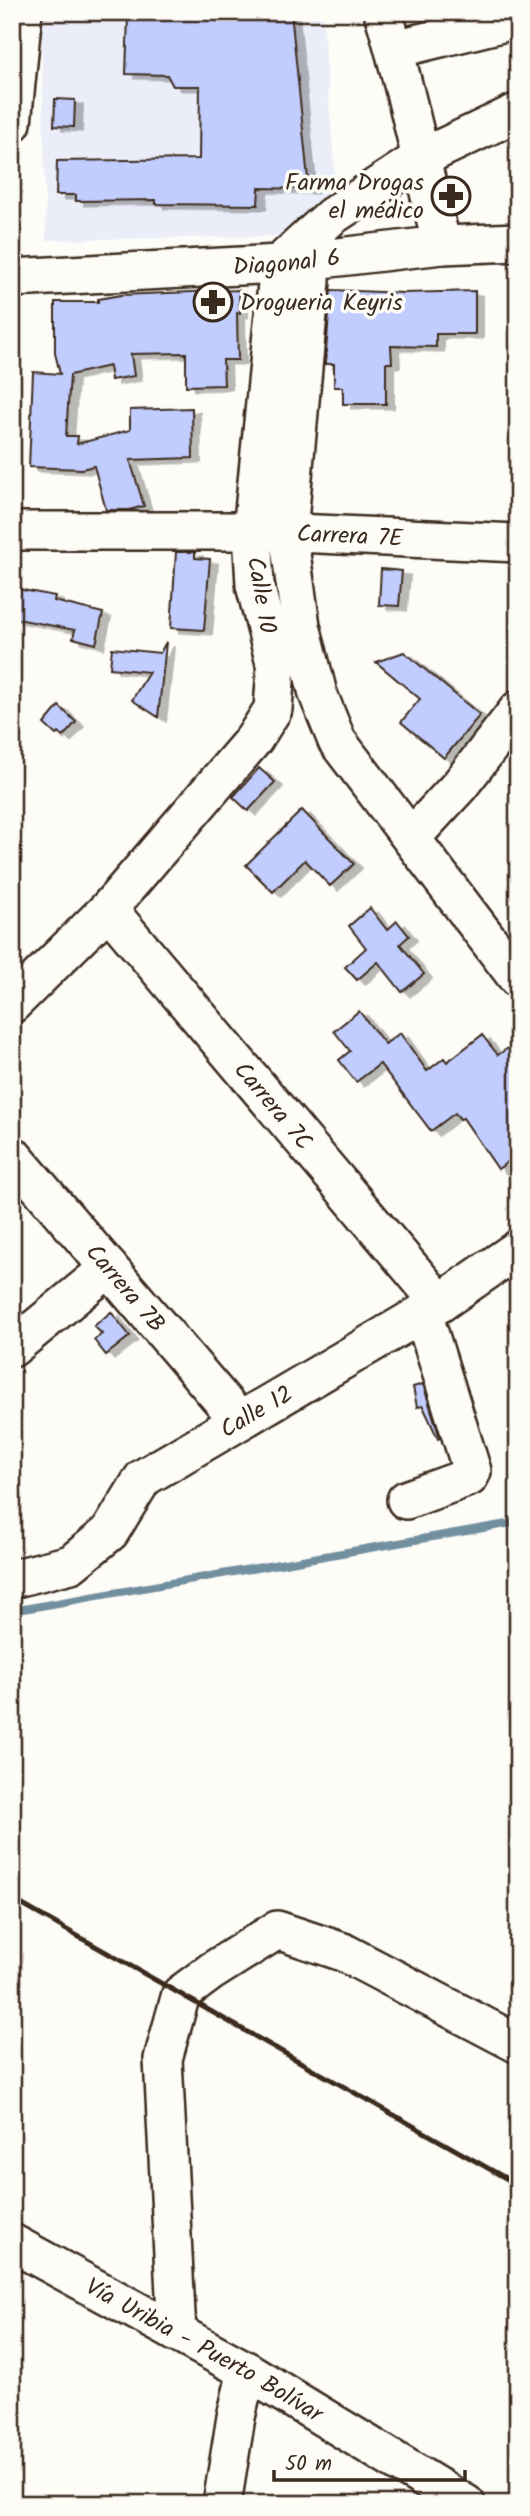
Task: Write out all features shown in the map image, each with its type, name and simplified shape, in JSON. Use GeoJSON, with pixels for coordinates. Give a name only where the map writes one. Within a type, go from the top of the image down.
{"type":"FeatureCollection","features":[{"type":"Feature","properties":{"kind":"street"},"geometry":{"type":"LineString","coordinates":[[12,123],[15,66],[23,12]]}},
{"type":"Feature","properties":{"kind":"street"},"geometry":{"type":"LineString","coordinates":[[383,12],[395,49],[419,159],[442,245]]}},
{"type":"Feature","properties":{"kind":"street"},"geometry":{"type":"LineString","coordinates":[[395,49],[518,19]]}},
{"type":"Feature","properties":{"kind":"street"},"geometry":{"type":"LineString","coordinates":[[518,112],[419,159],[332,216],[300,253],[288,532],[301,626],[318,694],[337,741],[518,979]]}},
{"type":"Feature","properties":{"kind":"street","name":"Diagonal 6"},"geometry":{"type":"LineString","coordinates":[[12,278],[300,253],[518,242]]}},
{"type":"Feature","properties":{"kind":"street","name":"Calle 10"},"geometry":{"type":"LineString","coordinates":[[12,1004],[108,909],[254,739],[273,709],[276,667],[255,585],[252,531],[300,253]]}},
{"type":"Feature","properties":{"kind":"street","name":"Carrera 7E"},"geometry":{"type":"LineString","coordinates":[[12,531],[252,531],[518,543]]}},
{"type":"Feature","properties":{"kind":"street"},"geometry":{"type":"LineString","coordinates":[[412,837],[460,785],[518,710]]}},
{"type":"Feature","properties":{"kind":"street","name":"Carrera 7C"},"geometry":{"type":"LineString","coordinates":[[108,909],[432,1308],[472,1471],[469,1477],[406,1500]]}},
{"type":"Feature","properties":{"kind":"street","name":"Carrera 7B"},"geometry":{"type":"LineString","coordinates":[[12,1155],[239,1420]]}},
{"type":"Feature","properties":{"kind":"street","name":"Calle 12"},"geometry":{"type":"LineString","coordinates":[[12,1578],[71,1564],[110,1532],[143,1478],[513,1262]]}},
{"type":"Feature","properties":{"kind":"street"},"geometry":{"type":"LineString","coordinates":[[12,1348],[109,1268]]}},
{"type":"Feature","properties":{"kind":"street"},"geometry":{"type":"LineString","coordinates":[[177,2333],[163,2059],[181,1994],[276,1930],[343,1952],[518,2044]]}},
{"type":"Feature","properties":{"kind":"street","name":"Vía Uribia - Puerto Bolívar"},"geometry":{"type":"LineString","coordinates":[[12,2243],[247,2371],[466,2504]]}},
{"type":"Feature","properties":{"kind":"street"},"geometry":{"type":"LineString","coordinates":[[222,2504],[236,2417],[247,2371]]}},
{"type":"Feature","properties":{"kind":"shaded area"},"geometry":{"type":"Polygon","coordinates":[[[41,12],[322,12],[336,189],[313,208],[289,236],[46,240],[41,12]]]}},
{"type":"Feature","properties":{"kind":"building"},"geometry":{"type":"Polygon","coordinates":[[[212,12],[291,12],[309,189],[259,188],[258,205],[156,204],[156,200],[76,201],[76,195],[56,195],[57,161],[199,159],[200,86],[173,86],[167,75],[126,74],[128,16],[212,18],[212,12]]]}},
{"type":"Feature","properties":{"kind":"building"},"geometry":{"type":"Polygon","coordinates":[[[55,99],[75,100],[74,127],[54,126],[55,99]]]}},
{"type":"Feature","properties":{"kind":"building"},"geometry":{"type":"Polygon","coordinates":[[[239,290],[238,360],[223,360],[224,385],[186,386],[186,353],[131,354],[134,376],[111,380],[109,366],[70,375],[66,436],[78,436],[77,444],[130,430],[130,410],[192,408],[193,458],[130,460],[144,506],[129,510],[106,510],[94,466],[82,469],[29,467],[33,372],[60,374],[55,353],[55,302],[98,302],[98,299],[121,295],[239,290]]]}},
{"type":"Feature","properties":{"kind":"building"},"geometry":{"type":"Polygon","coordinates":[[[331,290],[405,293],[475,291],[475,334],[436,334],[436,347],[391,346],[392,363],[386,363],[386,404],[343,404],[343,387],[334,387],[334,364],[325,364],[331,290]]]}},
{"type":"Feature","properties":{"kind":"building"},"geometry":{"type":"Polygon","coordinates":[[[176,552],[195,552],[195,558],[210,559],[204,630],[171,628],[176,552]]]}},
{"type":"Feature","properties":{"kind":"building"},"geometry":{"type":"Polygon","coordinates":[[[381,569],[402,571],[399,606],[379,605],[381,569]]]}},
{"type":"Feature","properties":{"kind":"building"},"geometry":{"type":"Polygon","coordinates":[[[12,588],[55,596],[54,601],[103,613],[96,644],[73,638],[75,630],[12,618],[12,588]]]}},
{"type":"Feature","properties":{"kind":"building"},"geometry":{"type":"Polygon","coordinates":[[[166,642],[158,717],[132,700],[149,672],[110,668],[112,648],[160,653],[166,642]]]}},
{"type":"Feature","properties":{"kind":"building"},"geometry":{"type":"Polygon","coordinates":[[[404,652],[480,715],[444,758],[401,722],[420,699],[376,662],[404,652]]]}},
{"type":"Feature","properties":{"kind":"building"},"geometry":{"type":"Polygon","coordinates":[[[59,706],[76,722],[63,737],[59,733],[56,735],[44,724],[59,706]]]}},
{"type":"Feature","properties":{"kind":"building"},"geometry":{"type":"Polygon","coordinates":[[[259,768],[275,782],[248,811],[233,797],[259,768]]]}},
{"type":"Feature","properties":{"kind":"building"},"geometry":{"type":"Polygon","coordinates":[[[302,810],[354,864],[330,886],[305,860],[273,892],[246,865],[302,810]]]}},
{"type":"Feature","properties":{"kind":"building"},"geometry":{"type":"Polygon","coordinates":[[[370,908],[387,930],[397,921],[409,936],[400,944],[424,974],[402,992],[378,962],[357,980],[345,967],[366,948],[349,926],[370,908]]]}},
{"type":"Feature","properties":{"kind":"building"},"geometry":{"type":"Polygon","coordinates":[[[359,1011],[385,1044],[400,1033],[427,1071],[444,1058],[447,1062],[482,1035],[498,1055],[508,1048],[518,1061],[518,1154],[498,1169],[463,1118],[460,1119],[455,1113],[431,1131],[380,1064],[356,1082],[339,1060],[350,1051],[334,1031],[359,1011]]]}},
{"type":"Feature","properties":{"kind":"building"},"geometry":{"type":"Polygon","coordinates":[[[111,1312],[130,1336],[106,1355],[94,1340],[102,1334],[94,1326],[111,1312]]]}},
{"type":"Feature","properties":{"kind":"building"},"geometry":{"type":"Polygon","coordinates":[[[423,1384],[440,1438],[438,1439],[423,1406],[417,1407],[413,1387],[423,1384]]]}},
{"type":"Feature","properties":{"kind":"waterway"},"geometry":{"type":"LineString","coordinates":[[12,1611],[518,1522]]}},
{"type":"Feature","properties":{"kind":"railway"},"geometry":{"type":"LineString","coordinates":[[12,1899],[518,2185]]}},
{"type":"Feature","properties":{"kind":"place","name":"Farma Drogas el médico"},"geometry":{"type":"Point","coordinates":[451,196]}},
{"type":"Feature","properties":{"kind":"place","name":"Drogueria Keyris"},"geometry":{"type":"Point","coordinates":[213,302]}}]}
